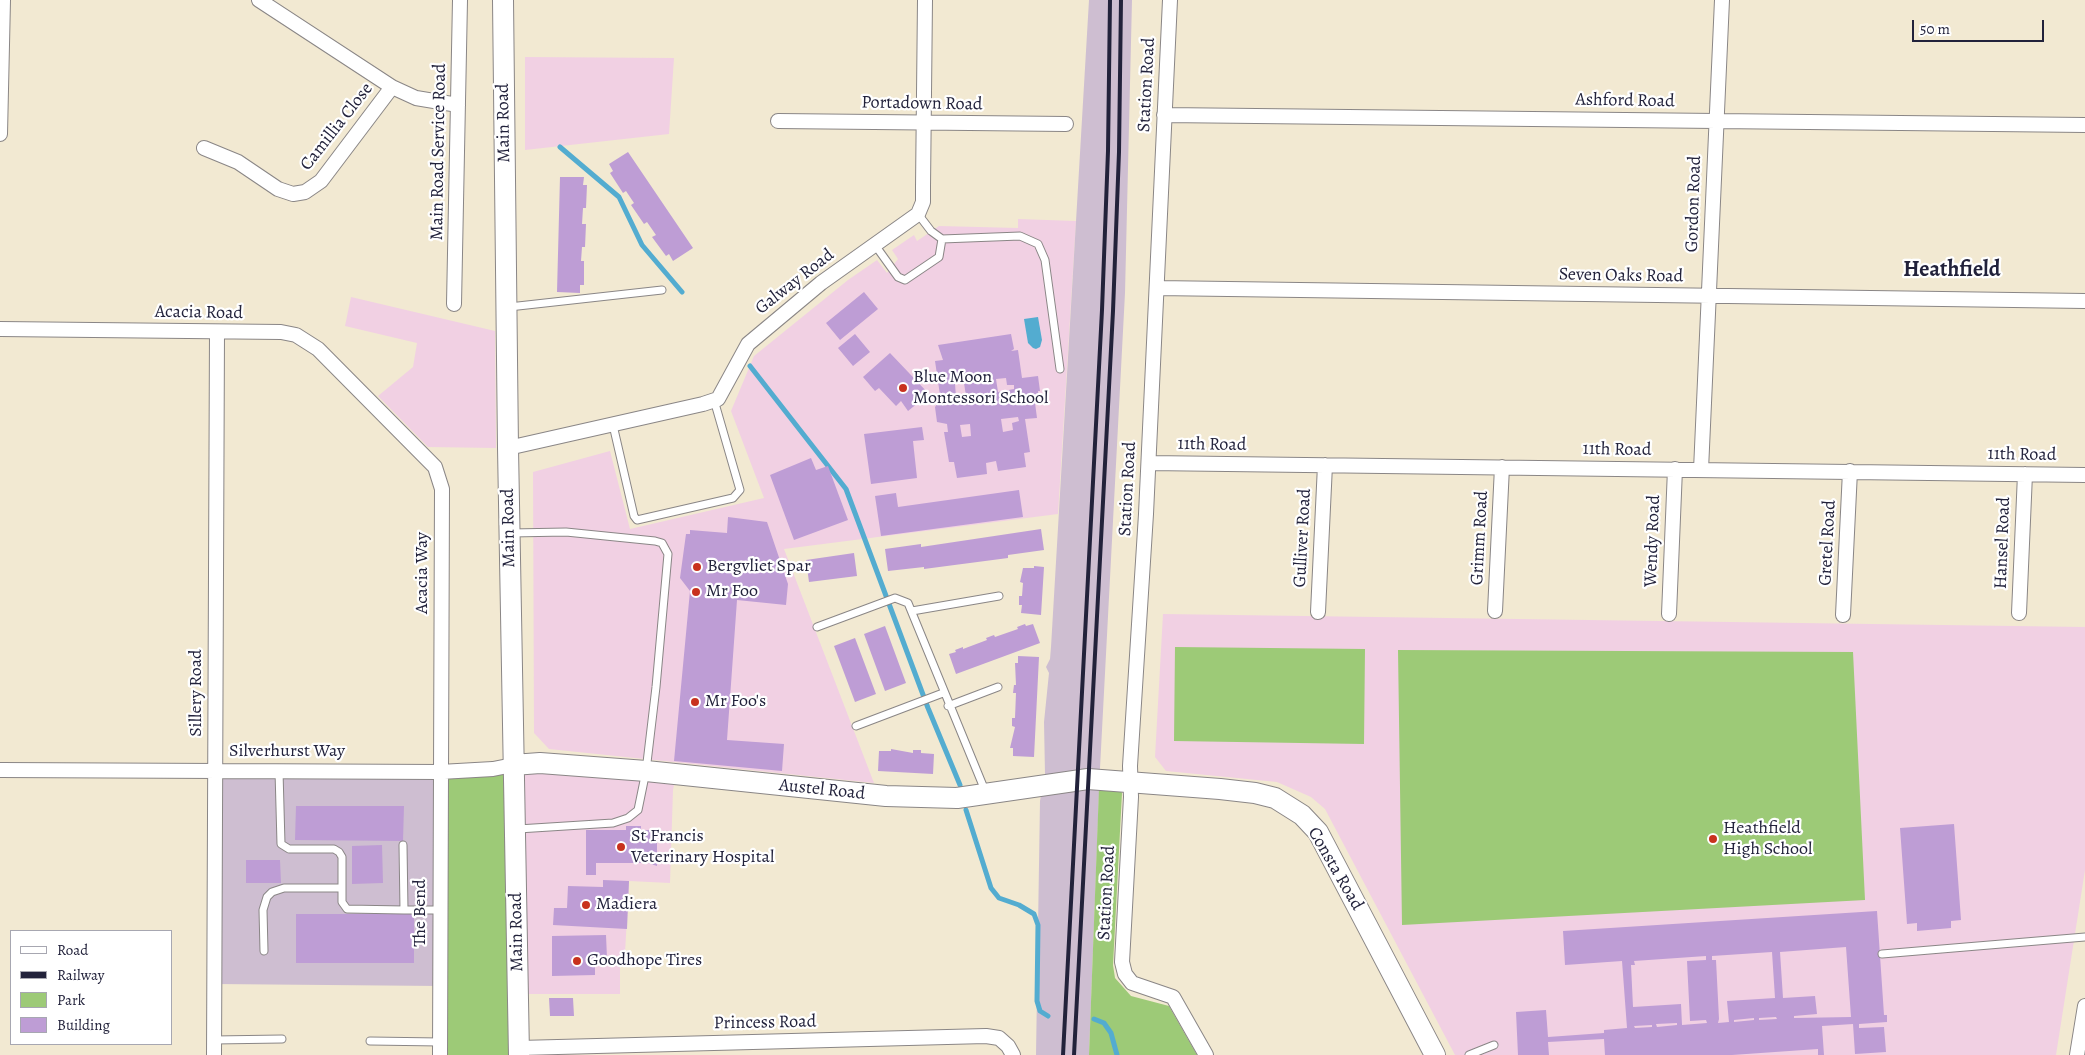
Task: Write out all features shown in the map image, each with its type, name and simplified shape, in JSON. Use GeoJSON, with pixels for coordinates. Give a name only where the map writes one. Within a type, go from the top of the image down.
{"type":"FeatureCollection","features":[{"type":"Feature","properties":{"kind":"main road","name":"Main Road"},"geometry":{"type":"LineString","coordinates":[[503,0],[509,533],[519,1051]]}},
{"type":"Feature","properties":{"kind":"main road","name":"Austel Road"},"geometry":{"type":"LineString","coordinates":[[513,765],[540,763],[646,771],[879,796],[972,797],[1088,779],[1131,781]]}},
{"type":"Feature","properties":{"kind":"main road","name":"Consta Road"},"geometry":{"type":"LineString","coordinates":[[1131,781],[1256,793],[1275,798],[1302,815],[1318,832],[1435,1055]]}},
{"type":"Feature","properties":{"kind":"street"},"geometry":{"type":"LineString","coordinates":[[0,134],[3,0]]}},
{"type":"Feature","properties":{"kind":"street","name":"Camillia Close"},"geometry":{"type":"LineString","coordinates":[[259,0],[392,87],[416,98],[458,105]]}},
{"type":"Feature","properties":{"kind":"street","name":"Main Road Service Road"},"geometry":{"type":"LineString","coordinates":[[454,304],[460,0]]}},
{"type":"Feature","properties":{"kind":"street"},"geometry":{"type":"LineString","coordinates":[[918,214],[923,202],[924,0]]}},
{"type":"Feature","properties":{"kind":"street","name":"Station Road"},"geometry":{"type":"LineString","coordinates":[[1170,0],[1149,463],[1122,962],[1128,978],[1138,987],[1173,997],[1206,1055]]}},
{"type":"Feature","properties":{"kind":"street","name":"Gordon Road"},"geometry":{"type":"LineString","coordinates":[[1701,470],[1722,0]]}},
{"type":"Feature","properties":{"kind":"street","name":"Camillia Close"},"geometry":{"type":"LineString","coordinates":[[204,148],[238,162],[278,189],[293,194],[305,192],[321,181],[392,87]]}},
{"type":"Feature","properties":{"kind":"street","name":"Ashford Road"},"geometry":{"type":"LineString","coordinates":[[1164,115],[2085,125]]}},
{"type":"Feature","properties":{"kind":"street","name":"Portadown Road"},"geometry":{"type":"LineString","coordinates":[[778,121],[1066,124]]}},
{"type":"Feature","properties":{"kind":"street","name":"Galway Road"},"geometry":{"type":"LineString","coordinates":[[714,400],[722,394],[741,353],[748,344],[821,283],[918,214]]}},
{"type":"Feature","properties":{"kind":"street","name":"Seven Oaks Road"},"geometry":{"type":"LineString","coordinates":[[1156,288],[2085,301]]}},
{"type":"Feature","properties":{"kind":"street","name":"Acacia Road"},"geometry":{"type":"LineString","coordinates":[[0,329],[281,332],[307,340],[371,402]]}},
{"type":"Feature","properties":{"kind":"street","name":"Sillery Road"},"geometry":{"type":"LineString","coordinates":[[214,1055],[217,332]]}},
{"type":"Feature","properties":{"kind":"street"},"geometry":{"type":"LineString","coordinates":[[508,448],[714,400]]}},
{"type":"Feature","properties":{"kind":"street","name":"Acacia Way"},"geometry":{"type":"LineString","coordinates":[[371,402],[435,467],[442,489],[440,772]]}},
{"type":"Feature","properties":{"kind":"street","name":"11th Road"},"geometry":{"type":"LineString","coordinates":[[1149,463],[2085,475]]}},
{"type":"Feature","properties":{"kind":"street","name":"Gulliver Road"},"geometry":{"type":"LineString","coordinates":[[1318,612],[1325,465]]}},
{"type":"Feature","properties":{"kind":"street","name":"Grimm Road"},"geometry":{"type":"LineString","coordinates":[[1495,611],[1502,467]]}},
{"type":"Feature","properties":{"kind":"street","name":"Wendy Road"},"geometry":{"type":"LineString","coordinates":[[1669,614],[1675,469]]}},
{"type":"Feature","properties":{"kind":"street","name":"Gretel Road"},"geometry":{"type":"LineString","coordinates":[[1843,615],[1850,471]]}},
{"type":"Feature","properties":{"kind":"street","name":"Hansel Road"},"geometry":{"type":"LineString","coordinates":[[2019,614],[2025,474]]}},
{"type":"Feature","properties":{"kind":"street","name":"Silverhurst Way"},"geometry":{"type":"LineString","coordinates":[[0,770],[440,772],[493,769],[513,765]]}},
{"type":"Feature","properties":{"kind":"street","name":"The Bend"},"geometry":{"type":"LineString","coordinates":[[440,772],[440,1048]]}},
{"type":"Feature","properties":{"kind":"street"},"geometry":{"type":"LineString","coordinates":[[2077,1055],[2085,1006]]}},
{"type":"Feature","properties":{"kind":"street","name":"Princess Road"},"geometry":{"type":"LineString","coordinates":[[519,1051],[986,1036],[998,1038],[1011,1050]]}},
{"type":"Feature","properties":{"kind":"lane"},"geometry":{"type":"LineString","coordinates":[[918,214],[931,231],[942,239],[1020,236],[1038,244],[1045,260],[1060,369]]}},
{"type":"Feature","properties":{"kind":"lane"},"geometry":{"type":"LineString","coordinates":[[875,245],[898,277],[905,280],[939,257],[942,239]]}},
{"type":"Feature","properties":{"kind":"lane"},"geometry":{"type":"LineString","coordinates":[[506,307],[662,290]]}},
{"type":"Feature","properties":{"kind":"lane"},"geometry":{"type":"LineString","coordinates":[[613,425],[634,516],[637,520],[715,502],[737,496],[740,490],[714,400]]}},
{"type":"Feature","properties":{"kind":"lane"},"geometry":{"type":"LineString","coordinates":[[509,533],[566,532],[655,541],[662,543],[666,548],[668,564],[646,771],[638,810],[622,821],[603,824],[515,829]]}},
{"type":"Feature","properties":{"kind":"lane"},"geometry":{"type":"LineString","coordinates":[[912,611],[999,596]]}},
{"type":"Feature","properties":{"kind":"lane"},"geometry":{"type":"LineString","coordinates":[[817,627],[895,598],[904,600],[912,611],[948,706],[972,797]]}},
{"type":"Feature","properties":{"kind":"lane"},"geometry":{"type":"LineString","coordinates":[[948,706],[998,687]]}},
{"type":"Feature","properties":{"kind":"lane"},"geometry":{"type":"LineString","coordinates":[[856,726],[943,693]]}},
{"type":"Feature","properties":{"kind":"lane"},"geometry":{"type":"LineString","coordinates":[[280,771],[281,844],[289,849],[334,849],[339,852],[342,857],[342,902],[347,909],[440,910]]}},
{"type":"Feature","properties":{"kind":"lane"},"geometry":{"type":"LineString","coordinates":[[403,846],[404,910]]}},
{"type":"Feature","properties":{"kind":"lane"},"geometry":{"type":"LineString","coordinates":[[264,952],[263,910],[267,897],[272,892],[284,888],[342,888]]}},
{"type":"Feature","properties":{"kind":"lane"},"geometry":{"type":"LineString","coordinates":[[1882,954],[2085,937]]}},
{"type":"Feature","properties":{"kind":"lane"},"geometry":{"type":"LineString","coordinates":[[214,1040],[282,1039]]}},
{"type":"Feature","properties":{"kind":"lane"},"geometry":{"type":"LineString","coordinates":[[370,1041],[423,1041],[440,1048]]}},
{"type":"Feature","properties":{"kind":"lane"},"geometry":{"type":"LineString","coordinates":[[1469,1055],[1494,1044]]}},
{"type":"Feature","properties":{"kind":"shaded area"},"geometry":{"type":"Polygon","coordinates":[[[1089,0],[1132,0],[1125,293],[1100,768],[1089,1055],[1036,1055],[1040,801],[1045,774],[1044,722],[1049,673],[1046,667],[1050,659],[1051,647],[1089,0]]]}},
{"type":"Feature","properties":{"kind":"shaded area"},"geometry":{"type":"Polygon","coordinates":[[[525,57],[674,58],[669,134],[525,150],[525,57]]]}},
{"type":"Feature","properties":{"kind":"shaded area"},"geometry":{"type":"Polygon","coordinates":[[[1018,219],[1076,221],[1058,514],[784,549],[874,783],[549,749],[534,733],[533,472],[610,451],[630,529],[764,498],[731,411],[754,356],[848,280],[877,260],[887,273],[898,259],[892,250],[914,235],[917,241],[939,226],[1018,228],[1018,219]]]}},
{"type":"Feature","properties":{"kind":"shaded area"},"geometry":{"type":"Polygon","coordinates":[[[351,297],[495,331],[496,448],[428,447],[378,396],[413,367],[417,343],[345,326],[351,297]]]}},
{"type":"Feature","properties":{"kind":"shaded area","name":"Heathfield High School"},"geometry":{"type":"Polygon","coordinates":[[[1163,614],[2085,627],[2085,870],[2056,1055],[1455,1055],[1325,809],[1311,797],[1277,782],[1166,771],[1155,757],[1163,614]]]}},
{"type":"Feature","properties":{"kind":"shaded area"},"geometry":{"type":"Polygon","coordinates":[[[531,763],[676,775],[673,790],[670,883],[629,881],[625,953],[620,964],[620,994],[518,994],[514,791],[531,763]]]}},
{"type":"Feature","properties":{"kind":"shaded area"},"geometry":{"type":"Polygon","coordinates":[[[216,771],[440,772],[440,986],[215,984],[216,771]]]}},
{"type":"Feature","properties":{"kind":"green space"},"geometry":{"type":"Polygon","coordinates":[[[1175,647],[1365,649],[1364,744],[1174,741],[1175,647]]]}},
{"type":"Feature","properties":{"kind":"green space"},"geometry":{"type":"Polygon","coordinates":[[[1398,650],[1853,652],[1865,900],[1402,925],[1398,650]]]}},
{"type":"Feature","properties":{"kind":"green space"},"geometry":{"type":"Polygon","coordinates":[[[513,765],[517,1055],[440,1055],[440,772],[513,765]]]}},
{"type":"Feature","properties":{"kind":"green space"},"geometry":{"type":"Polygon","coordinates":[[[1099,788],[1120,790],[1122,793],[1113,965],[1115,978],[1131,996],[1169,1006],[1197,1055],[1089,1055],[1099,788]]]}},
{"type":"Feature","properties":{"kind":"water"},"geometry":{"type":"Polygon","coordinates":[[[1038,317],[1042,340],[1040,347],[1036,349],[1028,343],[1024,319],[1038,317]]]}},
{"type":"Feature","properties":{"kind":"building"},"geometry":{"type":"Polygon","coordinates":[[[628,152],[693,248],[673,261],[669,254],[666,256],[652,237],[656,235],[647,222],[644,224],[631,205],[634,203],[626,191],[623,193],[610,173],[613,171],[609,164],[628,152]]]}},
{"type":"Feature","properties":{"kind":"building"},"geometry":{"type":"Polygon","coordinates":[[[560,177],[584,177],[583,185],[587,185],[586,208],[583,208],[582,224],[586,224],[585,247],[582,247],[581,261],[584,261],[584,285],[580,285],[580,293],[557,292],[560,177]]]}},
{"type":"Feature","properties":{"kind":"building"},"geometry":{"type":"Polygon","coordinates":[[[864,292],[878,309],[840,340],[826,323],[864,292]]]}},
{"type":"Feature","properties":{"kind":"building"},"geometry":{"type":"Polygon","coordinates":[[[855,334],[870,352],[853,366],[838,348],[855,334]]]}},
{"type":"Feature","properties":{"kind":"building"},"geometry":{"type":"Polygon","coordinates":[[[1011,334],[1014,349],[1011,351],[1018,350],[1022,378],[1038,376],[1040,391],[1038,391],[1039,402],[1035,403],[1037,418],[1025,419],[1030,452],[1024,453],[1026,467],[998,471],[996,461],[986,463],[987,474],[957,478],[954,462],[949,462],[944,432],[948,432],[947,424],[937,422],[935,407],[938,403],[943,402],[942,394],[940,395],[935,361],[943,360],[938,345],[1011,334]],[[1006,378],[996,379],[998,392],[1014,389],[1014,385],[1007,385],[1006,378]],[[964,383],[955,384],[956,397],[966,396],[964,383]],[[1018,417],[1001,419],[1003,432],[1013,430],[1012,423],[1019,421],[1018,417]],[[970,424],[960,425],[962,437],[971,436],[970,424]]]}},
{"type":"Feature","properties":{"kind":"building"},"geometry":{"type":"Polygon","coordinates":[[[890,353],[929,394],[908,411],[901,401],[896,406],[879,388],[875,391],[863,377],[890,353]]]}},
{"type":"Feature","properties":{"kind":"building"},"geometry":{"type":"Polygon","coordinates":[[[922,427],[924,440],[913,441],[917,478],[871,484],[864,434],[922,427]]]}},
{"type":"Feature","properties":{"kind":"building"},"geometry":{"type":"Polygon","coordinates":[[[811,458],[816,470],[828,466],[848,520],[794,540],[770,475],[811,458]]]}},
{"type":"Feature","properties":{"kind":"building"},"geometry":{"type":"Polygon","coordinates":[[[1019,490],[1023,517],[881,536],[875,496],[896,493],[898,507],[1019,490]]]}},
{"type":"Feature","properties":{"kind":"building"},"geometry":{"type":"Polygon","coordinates":[[[728,517],[767,522],[788,584],[786,605],[737,600],[727,740],[784,744],[782,771],[674,761],[690,591],[680,578],[686,534],[690,534],[690,530],[727,533],[728,517]]]}},
{"type":"Feature","properties":{"kind":"building"},"geometry":{"type":"Polygon","coordinates":[[[1041,529],[1044,550],[1008,555],[1008,558],[924,569],[924,567],[888,571],[885,549],[921,544],[921,547],[1041,529]]]}},
{"type":"Feature","properties":{"kind":"building"},"geometry":{"type":"Polygon","coordinates":[[[854,553],[857,576],[809,582],[806,560],[854,553]]]}},
{"type":"Feature","properties":{"kind":"building"},"geometry":{"type":"Polygon","coordinates":[[[1034,566],[1044,567],[1041,615],[1021,613],[1022,605],[1019,605],[1019,596],[1022,596],[1023,583],[1020,582],[1023,568],[1034,568],[1034,566]]]}},
{"type":"Feature","properties":{"kind":"building"},"geometry":{"type":"Polygon","coordinates":[[[1025,624],[1026,626],[1033,624],[1040,643],[956,674],[949,654],[963,647],[963,649],[987,640],[986,638],[994,635],[995,637],[1018,629],[1017,627],[1025,624]]]}},
{"type":"Feature","properties":{"kind":"building"},"geometry":{"type":"Polygon","coordinates":[[[885,626],[906,683],[885,691],[864,634],[885,626]]]}},
{"type":"Feature","properties":{"kind":"building"},"geometry":{"type":"Polygon","coordinates":[[[855,638],[876,694],[855,702],[834,646],[855,638]]]}},
{"type":"Feature","properties":{"kind":"building"},"geometry":{"type":"Polygon","coordinates":[[[1018,656],[1039,657],[1034,757],[1013,756],[1013,748],[1010,748],[1015,727],[1012,726],[1012,718],[1015,718],[1016,693],[1013,693],[1014,685],[1016,685],[1015,663],[1018,663],[1018,656]]]}},
{"type":"Feature","properties":{"kind":"building"},"geometry":{"type":"Polygon","coordinates":[[[891,749],[913,753],[913,750],[921,750],[921,753],[934,754],[933,774],[878,771],[879,751],[891,751],[891,749]]]}},
{"type":"Feature","properties":{"kind":"building"},"geometry":{"type":"Polygon","coordinates":[[[296,806],[404,806],[403,841],[295,840],[296,806]]]}},
{"type":"Feature","properties":{"kind":"building"},"geometry":{"type":"Polygon","coordinates":[[[1954,824],[1961,920],[1951,921],[1951,928],[1917,931],[1917,923],[1907,924],[1900,828],[1954,824]]]}},
{"type":"Feature","properties":{"kind":"building","name":"St Francis Veterinary Hospital"},"geometry":{"type":"Polygon","coordinates":[[[626,826],[641,826],[641,830],[657,830],[657,866],[648,863],[596,863],[596,875],[586,875],[586,830],[626,830],[626,826]]]}},
{"type":"Feature","properties":{"kind":"building"},"geometry":{"type":"Polygon","coordinates":[[[382,845],[383,883],[352,884],[352,846],[382,845]]]}},
{"type":"Feature","properties":{"kind":"building"},"geometry":{"type":"Polygon","coordinates":[[[246,860],[280,860],[281,883],[246,883],[246,860]]]}},
{"type":"Feature","properties":{"kind":"building"},"geometry":{"type":"Polygon","coordinates":[[[603,880],[629,881],[627,929],[553,925],[554,908],[567,908],[568,886],[603,887],[603,880]]]}},
{"type":"Feature","properties":{"kind":"building"},"geometry":{"type":"Polygon","coordinates":[[[1877,911],[1884,1015],[1887,1015],[1887,1022],[1859,1024],[1859,1028],[1884,1027],[1886,1052],[1855,1054],[1853,1024],[1822,1026],[1824,1055],[1818,1055],[1818,1049],[1732,1055],[1605,1055],[1604,1039],[1548,1042],[1549,1055],[1518,1055],[1516,1012],[1546,1010],[1548,1037],[1604,1033],[1604,1030],[1627,1028],[1622,961],[1565,965],[1563,931],[1877,911]],[[1846,947],[1780,952],[1783,998],[1815,996],[1817,1014],[1794,1016],[1794,1018],[1851,1017],[1846,947]],[[1772,952],[1712,956],[1712,960],[1716,960],[1718,1023],[1729,1022],[1727,1001],[1775,998],[1772,952]],[[1706,956],[1634,961],[1635,965],[1631,965],[1633,1007],[1681,1004],[1682,1025],[1707,1023],[1706,1020],[1690,1021],[1687,961],[1706,960],[1706,956]],[[1776,1017],[1759,1018],[1759,1020],[1777,1019],[1776,1017]],[[1754,1018],[1734,1020],[1734,1022],[1754,1020],[1754,1018]],[[1677,1023],[1656,1024],[1657,1027],[1677,1025],[1677,1023]],[[1652,1025],[1634,1026],[1635,1028],[1652,1027],[1652,1025]]]}},
{"type":"Feature","properties":{"kind":"building"},"geometry":{"type":"Polygon","coordinates":[[[296,914],[414,914],[414,963],[296,963],[296,914]]]}},
{"type":"Feature","properties":{"kind":"building"},"geometry":{"type":"Polygon","coordinates":[[[606,935],[607,958],[595,957],[595,975],[552,976],[552,936],[606,935]]]}},
{"type":"Feature","properties":{"kind":"building"},"geometry":{"type":"Polygon","coordinates":[[[549,998],[573,998],[574,1016],[550,1016],[549,998]]]}},
{"type":"Feature","properties":{"kind":"waterway"},"geometry":{"type":"LineString","coordinates":[[560,147],[619,197],[642,245],[682,292]]}},
{"type":"Feature","properties":{"kind":"waterway"},"geometry":{"type":"LineString","coordinates":[[750,366],[846,489],[928,708],[960,785]]}},
{"type":"Feature","properties":{"kind":"waterway"},"geometry":{"type":"LineString","coordinates":[[966,810],[991,888],[999,898],[1019,905],[1034,914],[1038,925],[1037,1001],[1040,1011],[1048,1016]]}},
{"type":"Feature","properties":{"kind":"waterway"},"geometry":{"type":"LineString","coordinates":[[1094,1019],[1104,1023],[1111,1033],[1117,1055]]}},
{"type":"Feature","properties":{"kind":"railway"},"geometry":{"type":"LineString","coordinates":[[1063,1055],[1102,310],[1108,151],[1110,0]]}},
{"type":"Feature","properties":{"kind":"railway"},"geometry":{"type":"LineString","coordinates":[[1074,1055],[1113,311],[1119,152],[1121,0]]}},
{"type":"Feature","properties":{"kind":"place","name":"Blue Moon Montessori School"},"geometry":{"type":"Point","coordinates":[903,388]}},
{"type":"Feature","properties":{"kind":"place","name":"Bergvliet Spar"},"geometry":{"type":"Point","coordinates":[697,567]}},
{"type":"Feature","properties":{"kind":"place","name":"Mr Foo"},"geometry":{"type":"Point","coordinates":[696,592]}},
{"type":"Feature","properties":{"kind":"place","name":"Mr Foo's"},"geometry":{"type":"Point","coordinates":[695,702]}},
{"type":"Feature","properties":{"kind":"place","name":"Heathfield High School"},"geometry":{"type":"Point","coordinates":[1713,839]}},
{"type":"Feature","properties":{"kind":"place","name":"St Francis Veterinary Hospital"},"geometry":{"type":"Point","coordinates":[621,847]}},
{"type":"Feature","properties":{"kind":"place","name":"Madiera"},"geometry":{"type":"Point","coordinates":[586,905]}},
{"type":"Feature","properties":{"kind":"place","name":"Goodhope Tires"},"geometry":{"type":"Point","coordinates":[577,961]}},
{"type":"Feature","properties":{"kind":"district","name":"Heathfield"},"geometry":{"type":"Point","coordinates":[1952,271]}}]}
